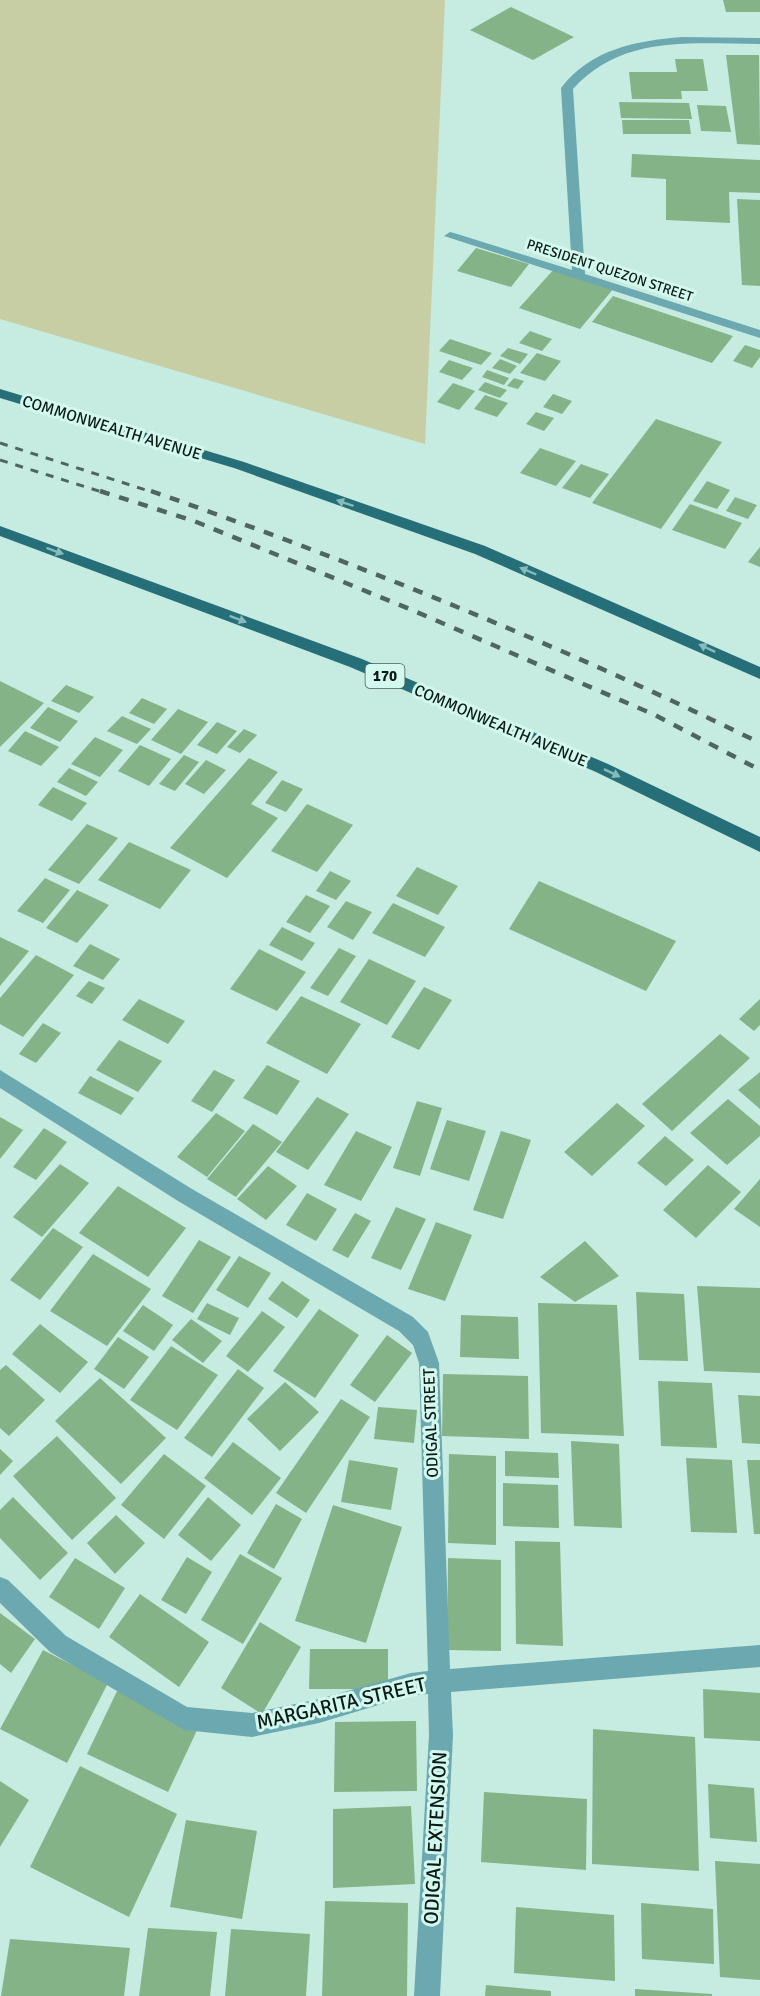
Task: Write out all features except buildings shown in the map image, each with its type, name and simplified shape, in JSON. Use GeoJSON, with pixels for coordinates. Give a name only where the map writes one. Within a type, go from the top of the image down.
{"type":"FeatureCollection","features":[{"type":"Feature","properties":{"kind":"main road","name":"COMMONWEALTH AVENUE"},"geometry":{"type":"LineString","coordinates":[[0,393],[239,465],[480,550],[760,673]]}},
{"type":"Feature","properties":{"kind":"main road","name":"COMMONWEALTH AVENUE"},"geometry":{"type":"LineString","coordinates":[[0,531],[356,663],[603,768],[760,845]]}},
{"type":"Feature","properties":{"kind":"street"},"geometry":{"type":"LineString","coordinates":[[579,274],[567,88],[578,73],[611,52],[644,45],[760,41]]}},
{"type":"Feature","properties":{"kind":"street","name":"PRESIDENT QUEZON STREET"},"geometry":{"type":"LineString","coordinates":[[450,236],[579,274],[760,334]]}},
{"type":"Feature","properties":{"kind":"street","name":"ODIGAL STREET"},"geometry":{"type":"LineString","coordinates":[[0,1078],[185,1195],[406,1324],[421,1339],[429,1363],[438,1681]]}},
{"type":"Feature","properties":{"kind":"street","name":"MARGARITA STREET"},"geometry":{"type":"LineString","coordinates":[[0,1588],[58,1644],[184,1719],[252,1725],[319,1711],[411,1684],[438,1681]]}},
{"type":"Feature","properties":{"kind":"street"},"geometry":{"type":"LineString","coordinates":[[438,1681],[760,1656]]}},
{"type":"Feature","properties":{"kind":"street","name":"ODIGAL EXTENSION"},"geometry":{"type":"LineString","coordinates":[[428,1996],[441,1735],[438,1681]]}},
{"type":"Feature","properties":{"kind":"green space"},"geometry":{"type":"Polygon","coordinates":[[[0,0],[445,0],[425,444],[0,319],[0,0]]]}},
{"type":"Feature","properties":{"kind":"railway"},"geometry":{"type":"LineString","coordinates":[[0,443],[155,493]]}},
{"type":"Feature","properties":{"kind":"railway"},"geometry":{"type":"LineString","coordinates":[[0,460],[105,493]]}},
{"type":"Feature","properties":{"kind":"railway"},"geometry":{"type":"LineString","coordinates":[[100,491],[194,521],[412,610],[655,715],[760,770]]}},
{"type":"Feature","properties":{"kind":"railway"},"geometry":{"type":"LineString","coordinates":[[151,491],[460,608],[611,673],[760,743]]}}]}
